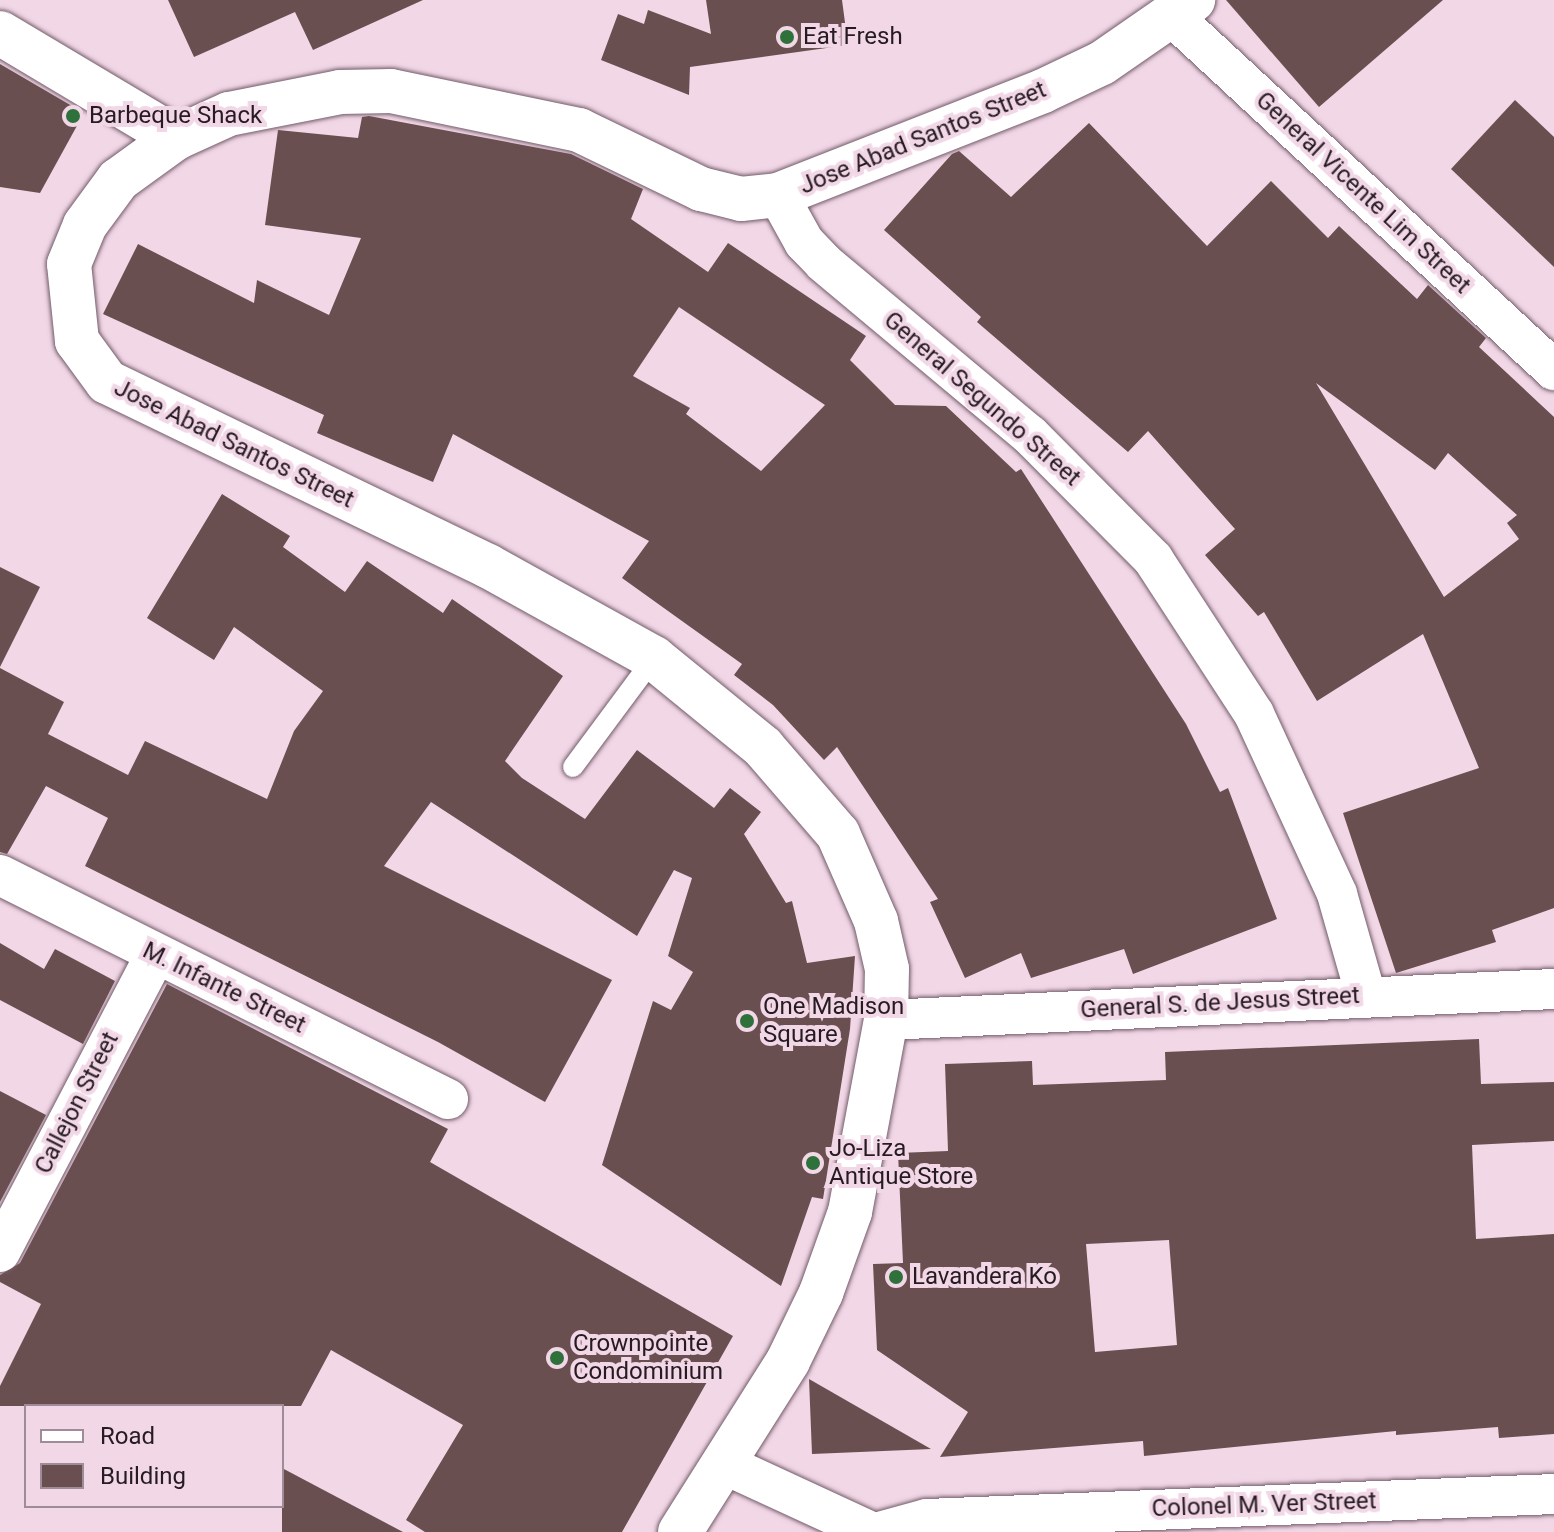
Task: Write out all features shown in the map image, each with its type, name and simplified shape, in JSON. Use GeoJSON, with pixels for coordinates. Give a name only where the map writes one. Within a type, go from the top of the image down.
{"type":"FeatureCollection","features":[{"type":"Feature","properties":{"kind":"street","name":"Jose Abad Santos Street"},"geometry":{"type":"LineString","coordinates":[[680,1532],[788,1361],[826,1279],[850,1212],[886,1020],[887,969],[876,921],[838,834],[763,747],[654,658],[488,566],[107,382],[77,341],[69,264],[85,225],[118,180],[176,138],[229,114],[340,92],[391,91],[579,130],[701,189],[741,199],[778,195],[1043,91],[1102,63],[1182,8]]}},
{"type":"Feature","properties":{"kind":"street","name":"General Vicente Lim Street"},"geometry":{"type":"LineString","coordinates":[[1182,8],[1554,370]]}},
{"type":"Feature","properties":{"kind":"street"},"geometry":{"type":"LineString","coordinates":[[0,33],[176,138]]}},
{"type":"Feature","properties":{"kind":"street","name":"General Segundo Street"},"geometry":{"type":"LineString","coordinates":[[778,195],[804,242],[824,263],[1030,435],[1153,559],[1254,714],[1337,894],[1366,996]]}},
{"type":"Feature","properties":{"kind":"street","name":"M. Infante Street"},"geometry":{"type":"LineString","coordinates":[[0,875],[448,1099]]}},
{"type":"Feature","properties":{"kind":"street","name":"Callejon Street"},"geometry":{"type":"LineString","coordinates":[[0,1252],[155,955]]}},
{"type":"Feature","properties":{"kind":"street","name":"General S. de Jesus Street"},"geometry":{"type":"LineString","coordinates":[[886,1020],[1554,989]]}},
{"type":"Feature","properties":{"kind":"street"},"geometry":{"type":"LineString","coordinates":[[724,1464],[871,1532]]}},
{"type":"Feature","properties":{"kind":"street","name":"Colonel M. Ver Street"},"geometry":{"type":"LineString","coordinates":[[879,1532],[927,1519],[1554,1494]]}},
{"type":"Feature","properties":{"kind":"lane"},"geometry":{"type":"LineString","coordinates":[[573,767],[654,658]]}},
{"type":"Feature","properties":{"kind":"building"},"geometry":{"type":"Polygon","coordinates":[[[168,0],[423,0],[313,50],[295,12],[194,57],[168,0]]]}},
{"type":"Feature","properties":{"kind":"building"},"geometry":{"type":"Polygon","coordinates":[[[706,0],[842,0],[848,45],[690,67],[689,95],[601,60],[618,14],[644,24],[648,10],[711,34],[706,0]]]}},
{"type":"Feature","properties":{"kind":"building"},"geometry":{"type":"Polygon","coordinates":[[[1226,0],[1443,0],[1319,107],[1226,0]]]}},
{"type":"Feature","properties":{"kind":"building"},"geometry":{"type":"Polygon","coordinates":[[[0,64],[84,113],[40,193],[0,187],[0,64]]]}},
{"type":"Feature","properties":{"kind":"building"},"geometry":{"type":"Polygon","coordinates":[[[1515,100],[1554,137],[1554,267],[1451,169],[1515,100]]]}},
{"type":"Feature","properties":{"kind":"building"},"geometry":{"type":"Polygon","coordinates":[[[362,117],[571,154],[643,189],[631,219],[708,272],[728,243],[866,336],[850,360],[895,405],[946,406],[1016,472],[1021,469],[1186,724],[1220,792],[1228,788],[1277,919],[1133,974],[1124,949],[1031,978],[1021,953],[965,978],[930,902],[938,899],[837,747],[824,760],[773,705],[734,675],[742,664],[622,578],[649,541],[453,434],[433,482],[317,433],[324,415],[103,314],[138,244],[254,303],[257,280],[329,315],[361,238],[265,225],[278,130],[358,138],[362,117]],[[679,307],[633,376],[690,408],[686,414],[761,471],[825,405],[679,307]]]}},
{"type":"Feature","properties":{"kind":"building"},"geometry":{"type":"Polygon","coordinates":[[[1089,123],[1207,246],[1271,181],[1328,238],[1339,226],[1417,299],[1428,285],[1486,338],[1479,347],[1554,417],[1554,908],[1492,930],[1496,942],[1396,973],[1343,813],[1479,768],[1423,634],[1317,701],[1264,612],[1258,616],[1205,555],[1235,529],[1148,431],[1128,452],[977,322],[981,317],[884,230],[952,154],[959,151],[1011,197],[1089,123]],[[1316,383],[1444,597],[1519,539],[1507,523],[1517,515],[1448,453],[1435,470],[1316,383]]]}},
{"type":"Feature","properties":{"kind":"building"},"geometry":{"type":"Polygon","coordinates":[[[222,494],[290,536],[283,547],[345,592],[367,561],[443,613],[452,599],[563,676],[505,761],[522,778],[585,819],[637,750],[714,808],[730,788],[761,812],[744,834],[786,903],[792,901],[807,963],[855,956],[850,1029],[823,1199],[812,1197],[781,1286],[602,1165],[653,1001],[671,1010],[693,972],[668,956],[692,878],[674,870],[637,936],[431,802],[384,866],[612,980],[545,1102],[438,1042],[85,866],[108,818],[46,786],[7,854],[0,852],[0,668],[64,702],[48,734],[128,775],[145,741],[267,799],[294,731],[323,691],[234,627],[214,660],[147,618],[222,494]]]}},
{"type":"Feature","properties":{"kind":"building"},"geometry":{"type":"Polygon","coordinates":[[[0,567],[40,587],[0,667],[0,567]]]}},
{"type":"Feature","properties":{"kind":"building"},"geometry":{"type":"Polygon","coordinates":[[[0,943],[44,969],[55,949],[115,981],[83,1044],[0,1000],[0,943]]]}},
{"type":"Feature","properties":{"kind":"building"},"geometry":{"type":"Polygon","coordinates":[[[167,984],[448,1129],[430,1162],[733,1336],[622,1532],[425,1532],[406,1520],[463,1425],[331,1350],[301,1406],[0,1406],[0,1386],[41,1304],[0,1282],[0,1275],[20,1263],[167,984]]]}},
{"type":"Feature","properties":{"kind":"building"},"geometry":{"type":"Polygon","coordinates":[[[1479,1039],[1481,1084],[1554,1082],[1554,1141],[1472,1145],[1476,1239],[1554,1234],[1554,1434],[1499,1438],[1498,1427],[1396,1435],[1396,1431],[1144,1456],[1143,1441],[940,1457],[968,1412],[877,1350],[873,1264],[903,1263],[898,1153],[948,1151],[945,1064],[1032,1061],[1033,1085],[1166,1080],[1165,1052],[1479,1039]],[[1169,1240],[1086,1244],[1095,1352],[1177,1345],[1169,1240]]]}},
{"type":"Feature","properties":{"kind":"building"},"geometry":{"type":"Polygon","coordinates":[[[0,1091],[46,1115],[0,1202],[0,1091]]]}},
{"type":"Feature","properties":{"kind":"building"},"geometry":{"type":"Polygon","coordinates":[[[809,1379],[931,1449],[812,1454],[809,1379]]]}},
{"type":"Feature","properties":{"kind":"building"},"geometry":{"type":"Polygon","coordinates":[[[284,1469],[403,1532],[282,1532],[284,1469]]]}},
{"type":"Feature","properties":{"kind":"place","name":"Eat Fresh"},"geometry":{"type":"Point","coordinates":[787,37]}},
{"type":"Feature","properties":{"kind":"place","name":"Barbeque Shack"},"geometry":{"type":"Point","coordinates":[73,116]}},
{"type":"Feature","properties":{"kind":"place","name":"One Madison Square"},"geometry":{"type":"Point","coordinates":[747,1021]}},
{"type":"Feature","properties":{"kind":"place","name":"Jo-Liza Antique Store"},"geometry":{"type":"Point","coordinates":[813,1163]}},
{"type":"Feature","properties":{"kind":"place","name":"Lavandera Ko"},"geometry":{"type":"Point","coordinates":[896,1277]}},
{"type":"Feature","properties":{"kind":"place","name":"Crownpointe Condominium"},"geometry":{"type":"Point","coordinates":[557,1358]}}]}
